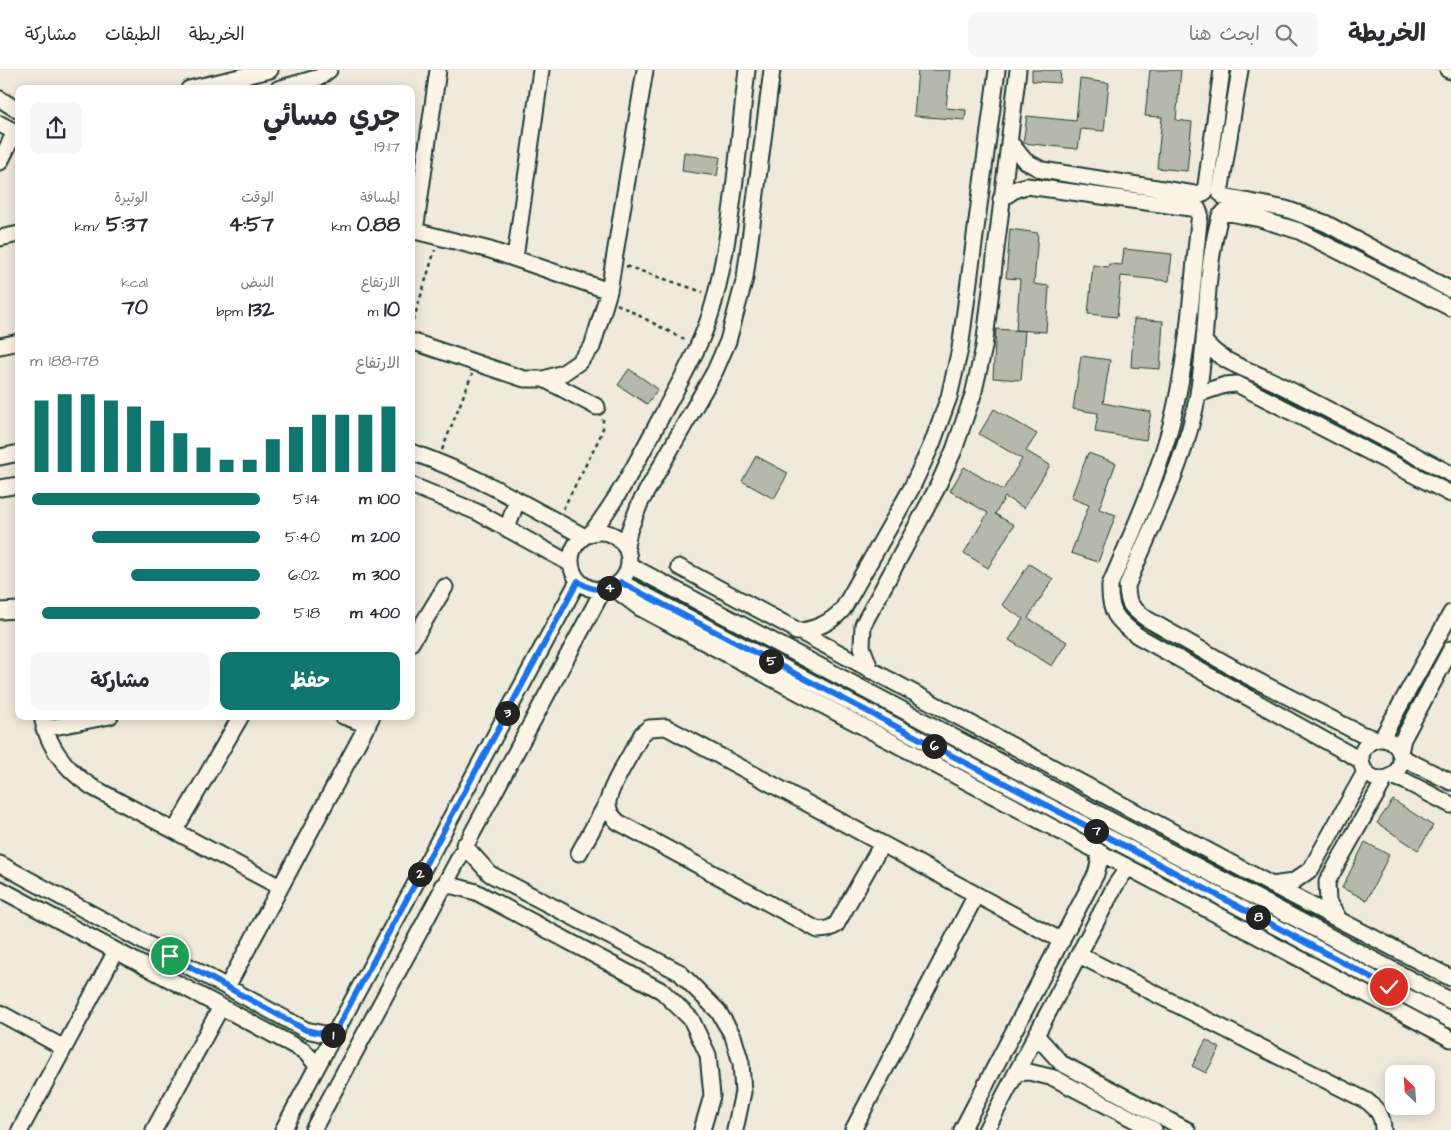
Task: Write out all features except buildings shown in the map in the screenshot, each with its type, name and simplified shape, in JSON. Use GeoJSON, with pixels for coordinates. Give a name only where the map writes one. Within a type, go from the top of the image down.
{"type":"FeatureCollection","features":[{"type":"Feature","properties":{"kind":"street"},"geometry":{"type":"LineString","coordinates":[[206,85],[270,70]]}},
{"type":"Feature","properties":{"kind":"street"},"geometry":{"type":"LineString","coordinates":[[292,85],[320,77],[329,70]]}},
{"type":"Feature","properties":{"kind":"street"},"geometry":{"type":"LineString","coordinates":[[415,217],[438,70]]}},
{"type":"Feature","properties":{"kind":"street"},"geometry":{"type":"LineString","coordinates":[[515,258],[541,70]]}},
{"type":"Feature","properties":{"kind":"street"},"geometry":{"type":"LineString","coordinates":[[415,342],[524,379],[544,379],[563,374],[579,362],[592,346],[608,295],[615,263],[645,70]]}},
{"type":"Feature","properties":{"kind":"street"},"geometry":{"type":"LineString","coordinates":[[747,70],[726,245],[716,296],[698,347],[620,492],[588,534],[576,544],[571,554],[571,564],[578,581],[585,586],[612,586],[1083,824],[1451,1020]]}},
{"type":"Feature","properties":{"kind":"street"},"geometry":{"type":"LineString","coordinates":[[313,1130],[490,797],[612,586],[629,565],[626,546],[634,517],[728,341],[738,310],[745,278],[772,70]]}},
{"type":"Feature","properties":{"kind":"street"},"geometry":{"type":"LineString","coordinates":[[796,632],[811,630],[832,620],[843,609],[858,586],[932,444],[949,397],[960,349],[997,70]]}},
{"type":"Feature","properties":{"kind":"street"},"geometry":{"type":"LineString","coordinates":[[871,670],[862,647],[863,624],[936,490],[954,450],[973,395],[984,347],[1018,70]]}},
{"type":"Feature","properties":{"kind":"street"},"geometry":{"type":"LineString","coordinates":[[1222,70],[1212,203],[1213,251],[1198,394],[1176,472],[1127,586],[1127,599],[1133,609],[1147,619],[1248,676],[1345,726],[1393,742],[1401,754],[1451,782]]}},
{"type":"Feature","properties":{"kind":"street"},"geometry":{"type":"LineString","coordinates":[[1240,70],[1212,203],[1172,420],[1155,476],[1110,585],[1110,603],[1115,616],[1138,636],[1334,746],[1363,766],[1375,778],[1405,781],[1451,805]]}},
{"type":"Feature","properties":{"kind":"street"},"geometry":{"type":"LineString","coordinates":[[0,99],[15,108]]}},
{"type":"Feature","properties":{"kind":"street"},"geometry":{"type":"LineString","coordinates":[[0,124],[15,132]]}},
{"type":"Feature","properties":{"kind":"street"},"geometry":{"type":"LineString","coordinates":[[0,162],[15,136]]}},
{"type":"Feature","properties":{"kind":"street"},"geometry":{"type":"LineString","coordinates":[[1008,141],[1025,161],[1046,170],[1212,203],[1299,230],[1451,308]]}},
{"type":"Feature","properties":{"kind":"street"},"geometry":{"type":"LineString","coordinates":[[1041,188],[1038,178],[1046,170]]}},
{"type":"Feature","properties":{"kind":"street"},"geometry":{"type":"LineString","coordinates":[[1001,200],[1016,189],[1027,186],[1286,209],[1325,223],[1451,290]]}},
{"type":"Feature","properties":{"kind":"street"},"geometry":{"type":"LineString","coordinates":[[415,230],[515,258],[608,295]]}},
{"type":"Feature","properties":{"kind":"street"},"geometry":{"type":"LineString","coordinates":[[0,238],[15,235]]}},
{"type":"Feature","properties":{"kind":"street"},"geometry":{"type":"LineString","coordinates":[[1421,292],[1428,278]]}},
{"type":"Feature","properties":{"kind":"street"},"geometry":{"type":"LineString","coordinates":[[1204,341],[1213,353],[1276,382],[1451,474]]}},
{"type":"Feature","properties":{"kind":"street"},"geometry":{"type":"LineString","coordinates":[[0,346],[15,343]]}},
{"type":"Feature","properties":{"kind":"street"},"geometry":{"type":"LineString","coordinates":[[1237,384],[1234,376],[1242,368]]}},
{"type":"Feature","properties":{"kind":"street"},"geometry":{"type":"LineString","coordinates":[[544,379],[597,407]]}},
{"type":"Feature","properties":{"kind":"street"},"geometry":{"type":"LineString","coordinates":[[1198,394],[1219,386],[1237,384],[1451,494]]}},
{"type":"Feature","properties":{"kind":"street"},"geometry":{"type":"LineString","coordinates":[[415,453],[438,461],[517,500],[556,522],[588,534],[611,533],[626,546]]}},
{"type":"Feature","properties":{"kind":"street"},"geometry":{"type":"LineString","coordinates":[[0,457],[15,454]]}},
{"type":"Feature","properties":{"kind":"street"},"geometry":{"type":"LineString","coordinates":[[0,488],[15,486]]}},
{"type":"Feature","properties":{"kind":"street"},"geometry":{"type":"LineString","coordinates":[[415,487],[477,512],[571,564]]}},
{"type":"Feature","properties":{"kind":"street"},"geometry":{"type":"LineString","coordinates":[[507,528],[517,500]]}},
{"type":"Feature","properties":{"kind":"street"},"geometry":{"type":"LineString","coordinates":[[629,565],[1451,1001]]}},
{"type":"Feature","properties":{"kind":"street"},"geometry":{"type":"LineString","coordinates":[[679,567],[796,632],[1451,978]]}},
{"type":"Feature","properties":{"kind":"street"},"geometry":{"type":"LineString","coordinates":[[283,1130],[578,581]]}},
{"type":"Feature","properties":{"kind":"street"},"geometry":{"type":"LineString","coordinates":[[612,586],[640,608],[1451,1039]]}},
{"type":"Feature","properties":{"kind":"street"},"geometry":{"type":"LineString","coordinates":[[858,586],[857,594],[863,601],[876,598]]}},
{"type":"Feature","properties":{"kind":"street"},"geometry":{"type":"LineString","coordinates":[[415,636],[445,587]]}},
{"type":"Feature","properties":{"kind":"street"},"geometry":{"type":"LineString","coordinates":[[0,611],[15,610]]}},
{"type":"Feature","properties":{"kind":"street"},"geometry":{"type":"LineString","coordinates":[[1272,885],[1293,882],[1303,877],[1319,858],[1363,766],[1363,748],[1380,738],[1451,613]]}},
{"type":"Feature","properties":{"kind":"street"},"geometry":{"type":"LineString","coordinates":[[1340,921],[1331,906],[1326,892],[1327,882],[1388,778],[1399,768],[1403,740],[1451,649]]}},
{"type":"Feature","properties":{"kind":"street"},"geometry":{"type":"LineString","coordinates":[[72,720],[43,723],[63,763],[76,777],[280,887]]}},
{"type":"Feature","properties":{"kind":"street"},"geometry":{"type":"LineString","coordinates":[[175,830],[239,720]]}},
{"type":"Feature","properties":{"kind":"street"},"geometry":{"type":"LineString","coordinates":[[227,987],[370,721]]}},
{"type":"Feature","properties":{"kind":"street"},"geometry":{"type":"LineString","coordinates":[[1334,746],[1345,738],[1345,726]]}},
{"type":"Feature","properties":{"kind":"street"},"geometry":{"type":"LineString","coordinates":[[579,853],[642,734],[649,728],[666,727],[1062,941]]}},
{"type":"Feature","properties":{"kind":"street"},"geometry":{"type":"LineString","coordinates":[[468,786],[490,797]]}},
{"type":"Feature","properties":{"kind":"street"},"geometry":{"type":"LineString","coordinates":[[607,803],[610,814],[618,822],[818,930],[828,929],[836,924],[882,844]]}},
{"type":"Feature","properties":{"kind":"street"},"geometry":{"type":"LineString","coordinates":[[1077,840],[1083,824]]}},
{"type":"Feature","properties":{"kind":"street"},"geometry":{"type":"LineString","coordinates":[[464,845],[480,866],[506,884],[679,972],[718,1011],[733,1036],[741,1063],[743,1092],[735,1130]]}},
{"type":"Feature","properties":{"kind":"street"},"geometry":{"type":"LineString","coordinates":[[962,1130],[1096,874],[1099,863],[1098,851]]}},
{"type":"Feature","properties":{"kind":"street"},"geometry":{"type":"LineString","coordinates":[[1319,858],[1322,870],[1328,872],[1336,867]]}},
{"type":"Feature","properties":{"kind":"street"},"geometry":{"type":"LineString","coordinates":[[0,864],[306,1030],[333,1036]]}},
{"type":"Feature","properties":{"kind":"street"},"geometry":{"type":"LineString","coordinates":[[986,1130],[1115,886],[1128,867]]}},
{"type":"Feature","properties":{"kind":"street"},"geometry":{"type":"LineString","coordinates":[[496,904],[506,884]]}},
{"type":"Feature","properties":{"kind":"street"},"geometry":{"type":"LineString","coordinates":[[442,886],[465,888],[662,991],[691,1019],[708,1056],[712,1096],[702,1130]]}},
{"type":"Feature","properties":{"kind":"street"},"geometry":{"type":"LineString","coordinates":[[0,888],[304,1051],[317,1065]]}},
{"type":"Feature","properties":{"kind":"street"},"geometry":{"type":"LineString","coordinates":[[853,1130],[976,895]]}},
{"type":"Feature","properties":{"kind":"street"},"geometry":{"type":"LineString","coordinates":[[20,1130],[116,951]]}},
{"type":"Feature","properties":{"kind":"street"},"geometry":{"type":"LineString","coordinates":[[1079,954],[1367,1101],[1377,1108],[1383,1119],[1383,1130]]}},
{"type":"Feature","properties":{"kind":"street"},"geometry":{"type":"LineString","coordinates":[[154,1130],[221,1007]]}},
{"type":"Feature","properties":{"kind":"street"},"geometry":{"type":"LineString","coordinates":[[0,1012],[64,1048]]}},
{"type":"Feature","properties":{"kind":"street"},"geometry":{"type":"LineString","coordinates":[[1036,1035],[1061,1063],[1187,1130]]}},
{"type":"Feature","properties":{"kind":"street"},"geometry":{"type":"LineString","coordinates":[[1016,1073],[1035,1073],[1054,1078],[1154,1130]]}},
{"type":"Feature","properties":{"kind":"path"},"geometry":{"type":"LineString","coordinates":[[415,315],[440,236]]}},
{"type":"Feature","properties":{"kind":"path"},"geometry":{"type":"LineString","coordinates":[[615,263],[716,296]]}},
{"type":"Feature","properties":{"kind":"path"},"geometry":{"type":"LineString","coordinates":[[608,295],[698,347]]}},
{"type":"Feature","properties":{"kind":"path"},"geometry":{"type":"LineString","coordinates":[[438,461],[476,363]]}},
{"type":"Feature","properties":{"kind":"path"},"geometry":{"type":"LineString","coordinates":[[556,522],[604,428],[603,417],[597,407]]}},
{"type":"Feature","properties":{"kind":"route"},"geometry":{"type":"LineString","coordinates":[[170,956],[306,1030],[333,1036],[578,581],[585,586],[603,590],[620,582],[1140,854],[1389,987]]}}]}
